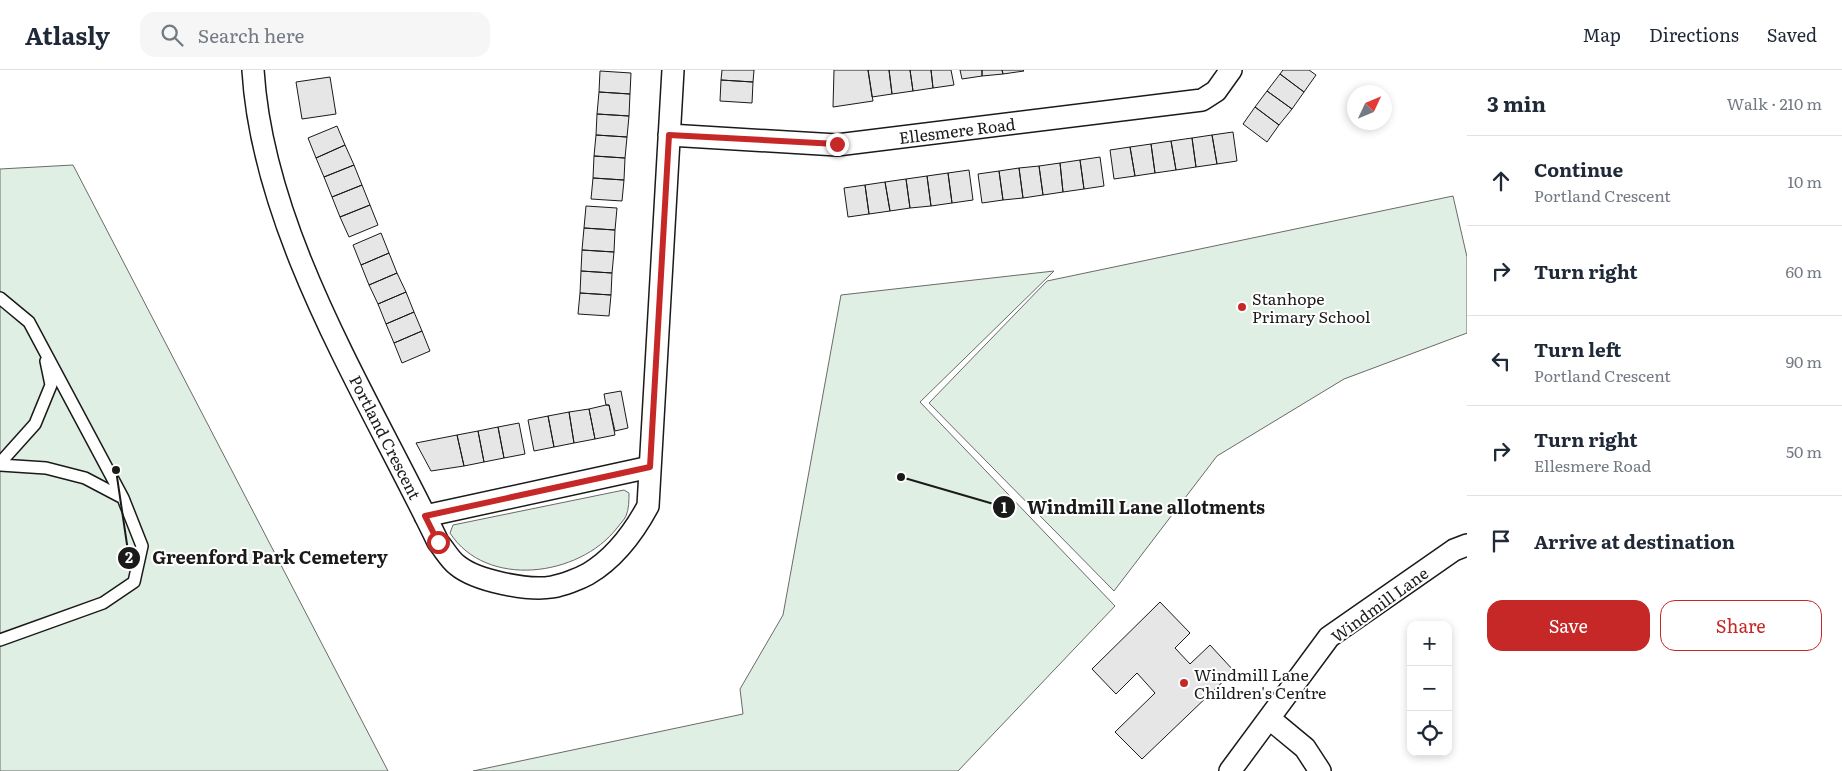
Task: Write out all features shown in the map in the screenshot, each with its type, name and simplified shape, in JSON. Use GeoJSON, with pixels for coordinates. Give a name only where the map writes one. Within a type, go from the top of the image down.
{"type":"FeatureCollection","features":[{"type":"Feature","properties":{"kind":"street","name":"Portland Crescent"},"geometry":{"type":"LineString","coordinates":[[253,70],[272,178],[284,218],[320,305],[438,542],[457,565],[485,579],[516,586],[552,587],[588,574],[634,533],[648,506],[673,70]]}},
{"type":"Feature","properties":{"kind":"street","name":"Ellesmere Road"},"geometry":{"type":"LineString","coordinates":[[669,135],[847,143],[1202,100],[1216,91],[1231,70]]}},
{"type":"Feature","properties":{"kind":"street"},"geometry":{"type":"LineString","coordinates":[[425,516],[650,467]]}},
{"type":"Feature","properties":{"kind":"street","name":"Windmill Lane"},"geometry":{"type":"LineString","coordinates":[[1230,771],[1329,637],[1454,550],[1467,545]]}},
{"type":"Feature","properties":{"kind":"street"},"geometry":{"type":"LineString","coordinates":[[1270,719],[1305,748],[1320,771]]}},
{"type":"Feature","properties":{"kind":"lane"},"geometry":{"type":"LineString","coordinates":[[0,298],[29,322],[123,498],[142,546],[134,582],[103,603],[0,640]]}},
{"type":"Feature","properties":{"kind":"lane"},"geometry":{"type":"LineString","coordinates":[[0,464],[35,424],[51,385],[44,350]]}},
{"type":"Feature","properties":{"kind":"lane"},"geometry":{"type":"LineString","coordinates":[[0,464],[46,468],[75,476],[123,498]]}},
{"type":"Feature","properties":{"kind":"green space"},"geometry":{"type":"Polygon","coordinates":[[[73,165],[388,771],[0,771],[0,169],[73,165]]]}},
{"type":"Feature","properties":{"kind":"green space","name":"Stanhope Primary School"},"geometry":{"type":"Polygon","coordinates":[[[1453,196],[1467,257],[1467,333],[1344,379],[1217,456],[1114,591],[929,403],[1047,281],[1453,196]]]}},
{"type":"Feature","properties":{"kind":"green space"},"geometry":{"type":"Polygon","coordinates":[[[1054,271],[920,402],[1115,606],[958,771],[473,771],[743,714],[740,689],[783,615],[841,295],[1054,271]]]}},
{"type":"Feature","properties":{"kind":"green space"},"geometry":{"type":"Polygon","coordinates":[[[624,490],[629,493],[628,510],[625,518],[617,528],[600,545],[580,557],[557,566],[533,570],[509,569],[486,563],[466,551],[450,533],[453,525],[624,490]]]}},
{"type":"Feature","properties":{"kind":"building"},"geometry":{"type":"Polygon","coordinates":[[[722,70],[754,70],[753,82],[721,80],[722,70]]]}},
{"type":"Feature","properties":{"kind":"building"},"geometry":{"type":"Polygon","coordinates":[[[834,70],[868,70],[873,101],[833,107],[834,70]]]}},
{"type":"Feature","properties":{"kind":"building"},"geometry":{"type":"Polygon","coordinates":[[[868,70],[889,70],[892,94],[872,97],[868,70]]]}},
{"type":"Feature","properties":{"kind":"building"},"geometry":{"type":"Polygon","coordinates":[[[889,70],[910,70],[913,91],[892,94],[889,70]]]}},
{"type":"Feature","properties":{"kind":"building"},"geometry":{"type":"Polygon","coordinates":[[[910,70],[931,70],[933,88],[913,91],[910,70]]]}},
{"type":"Feature","properties":{"kind":"building"},"geometry":{"type":"Polygon","coordinates":[[[931,70],[951,70],[954,85],[933,88],[931,70]]]}},
{"type":"Feature","properties":{"kind":"building"},"geometry":{"type":"Polygon","coordinates":[[[960,70],[982,70],[982,76],[962,79],[960,70]]]}},
{"type":"Feature","properties":{"kind":"building"},"geometry":{"type":"Polygon","coordinates":[[[982,70],[1002,70],[1003,74],[982,76],[982,70]]]}},
{"type":"Feature","properties":{"kind":"building"},"geometry":{"type":"Polygon","coordinates":[[[1002,70],[1023,70],[1024,71],[1003,74],[1002,70]]]}},
{"type":"Feature","properties":{"kind":"building"},"geometry":{"type":"Polygon","coordinates":[[[1283,70],[1309,70],[1316,75],[1304,92],[1280,74],[1283,70]]]}},
{"type":"Feature","properties":{"kind":"building"},"geometry":{"type":"Polygon","coordinates":[[[600,71],[631,73],[630,94],[599,92],[600,71]]]}},
{"type":"Feature","properties":{"kind":"building"},"geometry":{"type":"Polygon","coordinates":[[[1280,74],[1304,92],[1292,109],[1267,91],[1280,74]]]}},
{"type":"Feature","properties":{"kind":"building"},"geometry":{"type":"Polygon","coordinates":[[[330,77],[336,114],[302,119],[296,82],[330,77]]]}},
{"type":"Feature","properties":{"kind":"building"},"geometry":{"type":"Polygon","coordinates":[[[721,80],[753,82],[752,103],[720,101],[721,80]]]}},
{"type":"Feature","properties":{"kind":"building"},"geometry":{"type":"Polygon","coordinates":[[[1267,91],[1292,109],[1279,125],[1255,107],[1267,91]]]}},
{"type":"Feature","properties":{"kind":"building"},"geometry":{"type":"Polygon","coordinates":[[[599,92],[630,94],[629,116],[597,114],[599,92]]]}},
{"type":"Feature","properties":{"kind":"building"},"geometry":{"type":"Polygon","coordinates":[[[1255,107],[1279,125],[1267,142],[1243,124],[1255,107]]]}},
{"type":"Feature","properties":{"kind":"building"},"geometry":{"type":"Polygon","coordinates":[[[597,114],[629,116],[627,137],[596,135],[597,114]]]}},
{"type":"Feature","properties":{"kind":"building"},"geometry":{"type":"Polygon","coordinates":[[[337,126],[345,145],[316,158],[308,138],[337,126]]]}},
{"type":"Feature","properties":{"kind":"building"},"geometry":{"type":"Polygon","coordinates":[[[1233,132],[1237,161],[1217,164],[1212,135],[1233,132]]]}},
{"type":"Feature","properties":{"kind":"building"},"geometry":{"type":"Polygon","coordinates":[[[596,135],[627,137],[625,158],[594,156],[596,135]]]}},
{"type":"Feature","properties":{"kind":"building"},"geometry":{"type":"Polygon","coordinates":[[[1212,135],[1217,164],[1196,167],[1192,138],[1212,135]]]}},
{"type":"Feature","properties":{"kind":"building"},"geometry":{"type":"Polygon","coordinates":[[[1192,138],[1196,167],[1176,170],[1171,141],[1192,138]]]}},
{"type":"Feature","properties":{"kind":"building"},"geometry":{"type":"Polygon","coordinates":[[[1171,141],[1176,170],[1155,173],[1151,144],[1171,141]]]}},
{"type":"Feature","properties":{"kind":"building"},"geometry":{"type":"Polygon","coordinates":[[[1151,144],[1155,173],[1135,176],[1130,147],[1151,144]]]}},
{"type":"Feature","properties":{"kind":"building"},"geometry":{"type":"Polygon","coordinates":[[[345,145],[354,165],[324,177],[316,158],[345,145]]]}},
{"type":"Feature","properties":{"kind":"building"},"geometry":{"type":"Polygon","coordinates":[[[1130,147],[1135,176],[1114,179],[1110,150],[1130,147]]]}},
{"type":"Feature","properties":{"kind":"building"},"geometry":{"type":"Polygon","coordinates":[[[594,156],[625,158],[624,180],[593,178],[594,156]]]}},
{"type":"Feature","properties":{"kind":"building"},"geometry":{"type":"Polygon","coordinates":[[[1100,157],[1104,186],[1084,189],[1080,160],[1100,157]]]}},
{"type":"Feature","properties":{"kind":"building"},"geometry":{"type":"Polygon","coordinates":[[[1080,160],[1084,189],[1063,192],[1060,163],[1080,160]]]}},
{"type":"Feature","properties":{"kind":"building"},"geometry":{"type":"Polygon","coordinates":[[[1060,163],[1063,192],[1043,195],[1039,166],[1060,163]]]}},
{"type":"Feature","properties":{"kind":"building"},"geometry":{"type":"Polygon","coordinates":[[[354,165],[362,185],[332,197],[324,177],[354,165]]]}},
{"type":"Feature","properties":{"kind":"building"},"geometry":{"type":"Polygon","coordinates":[[[1039,166],[1043,195],[1023,198],[1019,168],[1039,166]]]}},
{"type":"Feature","properties":{"kind":"building"},"geometry":{"type":"Polygon","coordinates":[[[1019,168],[1023,198],[1003,200],[999,171],[1019,168]]]}},
{"type":"Feature","properties":{"kind":"building"},"geometry":{"type":"Polygon","coordinates":[[[969,170],[973,200],[952,203],[948,173],[969,170]]]}},
{"type":"Feature","properties":{"kind":"building"},"geometry":{"type":"Polygon","coordinates":[[[999,171],[1003,200],[982,203],[978,174],[999,171]]]}},
{"type":"Feature","properties":{"kind":"building"},"geometry":{"type":"Polygon","coordinates":[[[948,173],[952,203],[931,206],[927,176],[948,173]]]}},
{"type":"Feature","properties":{"kind":"building"},"geometry":{"type":"Polygon","coordinates":[[[927,176],[931,206],[910,208],[906,179],[927,176]]]}},
{"type":"Feature","properties":{"kind":"building"},"geometry":{"type":"Polygon","coordinates":[[[593,178],[624,180],[622,201],[591,199],[593,178]]]}},
{"type":"Feature","properties":{"kind":"building"},"geometry":{"type":"Polygon","coordinates":[[[906,179],[910,208],[890,211],[885,182],[906,179]]]}},
{"type":"Feature","properties":{"kind":"building"},"geometry":{"type":"Polygon","coordinates":[[[885,182],[890,211],[869,214],[865,185],[885,182]]]}},
{"type":"Feature","properties":{"kind":"building"},"geometry":{"type":"Polygon","coordinates":[[[362,185],[370,205],[340,217],[332,197],[362,185]]]}},
{"type":"Feature","properties":{"kind":"building"},"geometry":{"type":"Polygon","coordinates":[[[865,185],[869,214],[848,217],[844,188],[865,185]]]}},
{"type":"Feature","properties":{"kind":"building"},"geometry":{"type":"Polygon","coordinates":[[[370,205],[378,225],[349,237],[340,217],[370,205]]]}},
{"type":"Feature","properties":{"kind":"building"},"geometry":{"type":"Polygon","coordinates":[[[586,206],[617,208],[615,230],[584,228],[586,206]]]}},
{"type":"Feature","properties":{"kind":"building"},"geometry":{"type":"Polygon","coordinates":[[[584,228],[615,230],[614,252],[582,250],[584,228]]]}},
{"type":"Feature","properties":{"kind":"building"},"geometry":{"type":"Polygon","coordinates":[[[381,233],[389,253],[361,265],[353,245],[381,233]]]}},
{"type":"Feature","properties":{"kind":"building"},"geometry":{"type":"Polygon","coordinates":[[[582,250],[614,252],[612,273],[581,271],[582,250]]]}},
{"type":"Feature","properties":{"kind":"building"},"geometry":{"type":"Polygon","coordinates":[[[389,253],[397,273],[369,285],[361,265],[389,253]]]}},
{"type":"Feature","properties":{"kind":"building"},"geometry":{"type":"Polygon","coordinates":[[[581,271],[612,273],[611,295],[580,293],[581,271]]]}},
{"type":"Feature","properties":{"kind":"building"},"geometry":{"type":"Polygon","coordinates":[[[397,273],[406,292],[378,304],[369,285],[397,273]]]}},
{"type":"Feature","properties":{"kind":"building"},"geometry":{"type":"Polygon","coordinates":[[[406,292],[414,312],[386,324],[378,304],[406,292]]]}},
{"type":"Feature","properties":{"kind":"building"},"geometry":{"type":"Polygon","coordinates":[[[580,293],[611,295],[609,316],[578,314],[580,293]]]}},
{"type":"Feature","properties":{"kind":"building"},"geometry":{"type":"Polygon","coordinates":[[[414,312],[422,331],[394,343],[386,324],[414,312]]]}},
{"type":"Feature","properties":{"kind":"building"},"geometry":{"type":"Polygon","coordinates":[[[422,331],[430,351],[402,363],[394,343],[422,331]]]}},
{"type":"Feature","properties":{"kind":"building"},"geometry":{"type":"Polygon","coordinates":[[[621,391],[628,428],[615,431],[609,405],[606,405],[604,394],[621,391]]]}},
{"type":"Feature","properties":{"kind":"building"},"geometry":{"type":"Polygon","coordinates":[[[609,405],[615,435],[595,439],[589,409],[609,405]]]}},
{"type":"Feature","properties":{"kind":"building"},"geometry":{"type":"Polygon","coordinates":[[[589,409],[595,439],[574,443],[569,412],[589,409]]]}},
{"type":"Feature","properties":{"kind":"building"},"geometry":{"type":"Polygon","coordinates":[[[569,412],[574,443],[554,447],[548,416],[569,412]]]}},
{"type":"Feature","properties":{"kind":"building"},"geometry":{"type":"Polygon","coordinates":[[[548,416],[554,447],[534,451],[528,420],[548,416]]]}},
{"type":"Feature","properties":{"kind":"building"},"geometry":{"type":"Polygon","coordinates":[[[519,423],[525,454],[504,458],[498,427],[519,423]]]}},
{"type":"Feature","properties":{"kind":"building"},"geometry":{"type":"Polygon","coordinates":[[[498,427],[504,458],[484,462],[478,431],[498,427]]]}},
{"type":"Feature","properties":{"kind":"building"},"geometry":{"type":"Polygon","coordinates":[[[478,431],[484,462],[464,466],[457,435],[478,431]]]}},
{"type":"Feature","properties":{"kind":"building"},"geometry":{"type":"Polygon","coordinates":[[[457,435],[464,466],[431,471],[416,443],[457,435]]]}},
{"type":"Feature","properties":{"kind":"building","name":"Windmill Lane Children's Centre"},"geometry":{"type":"Polygon","coordinates":[[[1160,602],[1190,633],[1175,648],[1190,664],[1210,645],[1234,671],[1142,759],[1115,732],[1155,693],[1137,673],[1116,694],[1092,669],[1160,602]]]}},
{"type":"Feature","properties":{"kind":"place","name":"Stanhope Primary School"},"geometry":{"type":"Point","coordinates":[1242,307]}},
{"type":"Feature","properties":{"kind":"place","name":"Greenford Park Cemetery"},"geometry":{"type":"Point","coordinates":[116,470]}},
{"type":"Feature","properties":{"kind":"place","name":"Windmill Lane allotments"},"geometry":{"type":"Point","coordinates":[901,477]}},
{"type":"Feature","properties":{"kind":"place","name":"Windmill Lane Children's Centre"},"geometry":{"type":"Point","coordinates":[1184,683]}},
{"type":"Feature","properties":{"kind":"route"},"geometry":{"type":"LineString","coordinates":[[438,542],[425,516],[650,467],[669,135],[837,144]]}}]}
